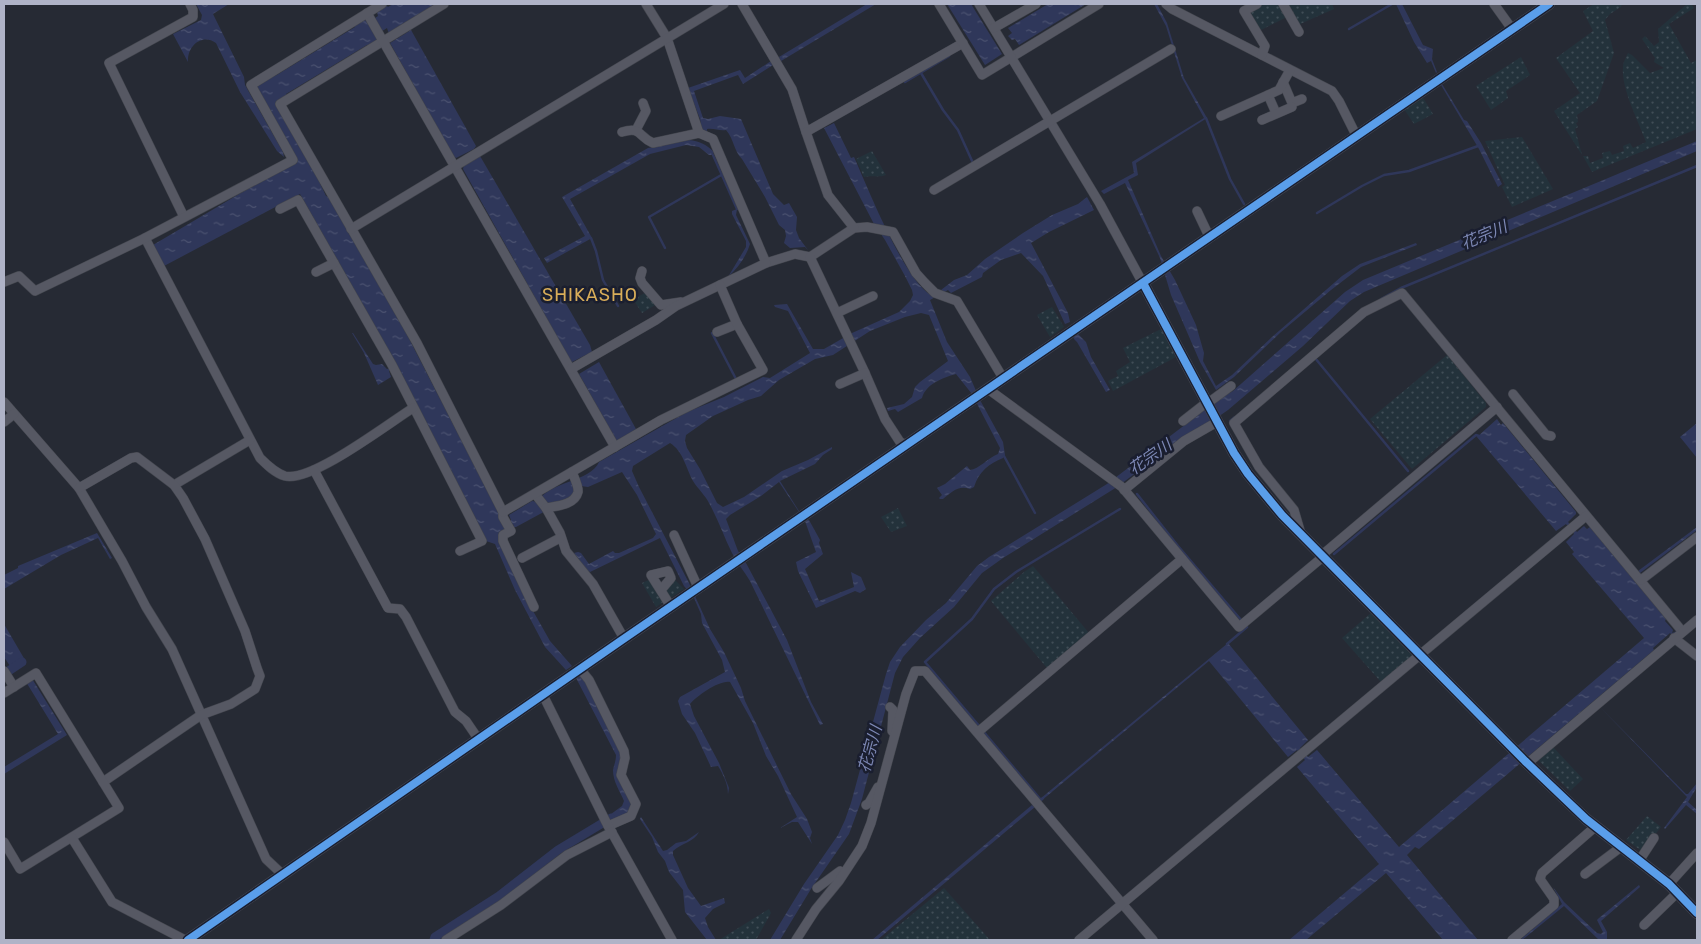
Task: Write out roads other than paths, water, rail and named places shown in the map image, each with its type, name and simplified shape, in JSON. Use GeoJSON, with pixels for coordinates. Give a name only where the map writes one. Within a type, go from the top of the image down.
{"type":"FeatureCollection","features":[{"type":"Feature","properties":{"kind":"street"},"geometry":{"type":"LineString","coordinates":[[184,217],[108,63],[193,17],[194,10],[190,4]]}},
{"type":"Feature","properties":{"kind":"street"},"geometry":{"type":"LineString","coordinates":[[4,282],[19,276],[35,291],[146,239],[293,160],[251,85],[369,15],[382,4]]}},
{"type":"Feature","properties":{"kind":"street"},"geometry":{"type":"LineString","coordinates":[[444,4],[382,38],[280,104],[416,343],[504,512],[503,517],[511,531],[504,536],[503,541],[534,607]]}},
{"type":"Feature","properties":{"kind":"street"},"geometry":{"type":"LineString","coordinates":[[646,4],[667,38],[699,133]]}},
{"type":"Feature","properties":{"kind":"street"},"geometry":{"type":"LineString","coordinates":[[351,229],[724,4]]}},
{"type":"Feature","properties":{"kind":"street"},"geometry":{"type":"LineString","coordinates":[[742,4],[792,89],[828,195],[854,228]]}},
{"type":"Feature","properties":{"kind":"street"},"geometry":{"type":"LineString","coordinates":[[939,4],[982,74],[1099,4]]}},
{"type":"Feature","properties":{"kind":"street"},"geometry":{"type":"LineString","coordinates":[[979,4],[1100,204],[1234,454],[1248,474],[1282,515],[1526,762],[1595,827],[1669,884],[1697,913]]}},
{"type":"Feature","properties":{"kind":"street"},"geometry":{"type":"LineString","coordinates":[[994,28],[1036,4]]}},
{"type":"Feature","properties":{"kind":"street"},"geometry":{"type":"LineString","coordinates":[[1166,4],[1172,9],[1332,91],[1356,135]]}},
{"type":"Feature","properties":{"kind":"street"},"geometry":{"type":"LineString","coordinates":[[1257,4],[1244,11],[1265,46],[1262,56]]}},
{"type":"Feature","properties":{"kind":"street"},"geometry":{"type":"LineString","coordinates":[[1282,4],[1299,32]]}},
{"type":"Feature","properties":{"kind":"street"},"geometry":{"type":"LineString","coordinates":[[1494,4],[1512,29]]}},
{"type":"Feature","properties":{"kind":"street"},"geometry":{"type":"LineString","coordinates":[[72,838],[112,902],[187,940],[907,445],[1142,280],[1549,4]]}},
{"type":"Feature","properties":{"kind":"street"},"geometry":{"type":"LineString","coordinates":[[369,15],[615,447]]}},
{"type":"Feature","properties":{"kind":"street"},"geometry":{"type":"LineString","coordinates":[[806,132],[963,43]]}},
{"type":"Feature","properties":{"kind":"street"},"geometry":{"type":"LineString","coordinates":[[934,190],[1171,49]]}},
{"type":"Feature","properties":{"kind":"street"},"geometry":{"type":"LineString","coordinates":[[1221,116],[1279,90],[1290,70]]}},
{"type":"Feature","properties":{"kind":"street"},"geometry":{"type":"LineString","coordinates":[[1284,82],[1292,103],[1302,99]]}},
{"type":"Feature","properties":{"kind":"street"},"geometry":{"type":"LineString","coordinates":[[1268,95],[1276,113]]}},
{"type":"Feature","properties":{"kind":"street"},"geometry":{"type":"LineString","coordinates":[[636,130],[646,111],[643,103]]}},
{"type":"Feature","properties":{"kind":"street"},"geometry":{"type":"LineString","coordinates":[[1262,120],[1292,107]]}},
{"type":"Feature","properties":{"kind":"street"},"geometry":{"type":"LineString","coordinates":[[622,132],[632,129],[636,130],[653,143],[699,133],[713,139],[766,263]]}},
{"type":"Feature","properties":{"kind":"street"},"geometry":{"type":"LineString","coordinates":[[280,209],[298,200],[392,365],[482,541],[460,551]]}},
{"type":"Feature","properties":{"kind":"street"},"geometry":{"type":"LineString","coordinates":[[1197,210],[1207,232]]}},
{"type":"Feature","properties":{"kind":"street"},"geometry":{"type":"LineString","coordinates":[[571,369],[686,301],[766,263],[795,254],[810,257],[854,228],[867,227],[894,232],[916,273],[925,283],[935,293],[957,301],[1003,378]]}},
{"type":"Feature","properties":{"kind":"street"},"geometry":{"type":"LineString","coordinates":[[146,239],[250,440],[260,458],[272,469],[286,476],[298,476],[314,470],[343,454],[413,408]]}},
{"type":"Feature","properties":{"kind":"street"},"geometry":{"type":"LineString","coordinates":[[810,257],[866,373],[885,418],[900,442],[907,445]]}},
{"type":"Feature","properties":{"kind":"street"},"geometry":{"type":"LineString","coordinates":[[316,272],[334,263]]}},
{"type":"Feature","properties":{"kind":"street"},"geometry":{"type":"LineString","coordinates":[[642,271],[640,278],[642,283],[661,305],[686,301]]}},
{"type":"Feature","properties":{"kind":"street"},"geometry":{"type":"LineString","coordinates":[[504,512],[662,420],[763,370],[737,324],[720,285]]}},
{"type":"Feature","properties":{"kind":"street"},"geometry":{"type":"LineString","coordinates":[[1301,534],[1294,510],[1259,467],[1234,423],[1364,312],[1402,293],[1682,631]]}},
{"type":"Feature","properties":{"kind":"street"},"geometry":{"type":"LineString","coordinates":[[837,313],[873,296]]}},
{"type":"Feature","properties":{"kind":"street"},"geometry":{"type":"LineString","coordinates":[[717,332],[737,324]]}},
{"type":"Feature","properties":{"kind":"street"},"geometry":{"type":"LineString","coordinates":[[840,384],[866,373]]}},
{"type":"Feature","properties":{"kind":"street"},"geometry":{"type":"LineString","coordinates":[[1182,421],[1231,386]]}},
{"type":"Feature","properties":{"kind":"street"},"geometry":{"type":"LineString","coordinates":[[988,389],[1123,488],[1239,628],[1496,407]]}},
{"type":"Feature","properties":{"kind":"street"},"geometry":{"type":"LineString","coordinates":[[1513,394],[1546,435],[1551,436]]}},
{"type":"Feature","properties":{"kind":"street"},"geometry":{"type":"LineString","coordinates":[[4,402],[79,488],[122,561],[146,607],[172,649],[266,858],[282,874]]}},
{"type":"Feature","properties":{"kind":"street"},"geometry":{"type":"LineString","coordinates":[[4,422],[14,414]]}},
{"type":"Feature","properties":{"kind":"street"},"geometry":{"type":"LineString","coordinates":[[1123,488],[1184,441],[1216,421]]}},
{"type":"Feature","properties":{"kind":"street"},"geometry":{"type":"LineString","coordinates":[[174,485],[250,440]]}},
{"type":"Feature","properties":{"kind":"street"},"geometry":{"type":"LineString","coordinates":[[79,488],[137,457],[174,485],[183,498],[220,570],[245,631],[260,676],[256,689],[230,704],[201,715],[103,782]]}},
{"type":"Feature","properties":{"kind":"street"},"geometry":{"type":"LineString","coordinates":[[314,470],[388,608],[400,610],[406,617],[455,712],[466,721],[479,740]]}},
{"type":"Feature","properties":{"kind":"street"},"geometry":{"type":"LineString","coordinates":[[546,508],[566,504],[577,494],[578,490],[572,472]]}},
{"type":"Feature","properties":{"kind":"street"},"geometry":{"type":"LineString","coordinates":[[535,494],[546,508],[560,533],[560,538],[566,550],[592,584],[622,634]]}},
{"type":"Feature","properties":{"kind":"street"},"geometry":{"type":"LineString","coordinates":[[1079,940],[1586,516]]}},
{"type":"Feature","properties":{"kind":"street"},"geometry":{"type":"LineString","coordinates":[[674,535],[696,583]]}},
{"type":"Feature","properties":{"kind":"street"},"geometry":{"type":"LineString","coordinates":[[1641,580],[1697,537]]}},
{"type":"Feature","properties":{"kind":"street"},"geometry":{"type":"LineString","coordinates":[[522,558],[560,538]]}},
{"type":"Feature","properties":{"kind":"street"},"geometry":{"type":"LineString","coordinates":[[978,732],[1182,559]]}},
{"type":"Feature","properties":{"kind":"street"},"geometry":{"type":"LineString","coordinates":[[661,590],[672,606]]}},
{"type":"Feature","properties":{"kind":"street"},"geometry":{"type":"LineString","coordinates":[[1526,762],[1697,620]]}},
{"type":"Feature","properties":{"kind":"street"},"geometry":{"type":"LineString","coordinates":[[1674,638],[1697,656]]}},
{"type":"Feature","properties":{"kind":"street"},"geometry":{"type":"LineString","coordinates":[[446,940],[501,904],[567,855],[631,816],[636,804],[621,775],[624,751],[589,680],[580,670]]}},
{"type":"Feature","properties":{"kind":"street"},"geometry":{"type":"LineString","coordinates":[[4,671],[14,687]]}},
{"type":"Feature","properties":{"kind":"street"},"geometry":{"type":"LineString","coordinates":[[796,940],[862,846],[871,823],[906,694],[915,671],[926,671],[1153,940]]}},
{"type":"Feature","properties":{"kind":"street"},"geometry":{"type":"LineString","coordinates":[[4,693],[36,673],[119,808],[20,869],[4,842]]}},
{"type":"Feature","properties":{"kind":"street"},"geometry":{"type":"LineString","coordinates":[[543,695],[610,829],[672,940]]}},
{"type":"Feature","properties":{"kind":"street"},"geometry":{"type":"LineString","coordinates":[[890,707],[893,710],[892,731],[896,734]]}},
{"type":"Feature","properties":{"kind":"street"},"geometry":{"type":"LineString","coordinates":[[866,805],[883,780]]}},
{"type":"Feature","properties":{"kind":"street"},"geometry":{"type":"LineString","coordinates":[[1512,940],[1554,904],[1554,899],[1540,879],[1542,874],[1595,827]]}},
{"type":"Feature","properties":{"kind":"street"},"geometry":{"type":"LineString","coordinates":[[1639,861],[1654,838]]}},
{"type":"Feature","properties":{"kind":"street"},"geometry":{"type":"LineString","coordinates":[[1586,874],[1621,847]]}},
{"type":"Feature","properties":{"kind":"street"},"geometry":{"type":"LineString","coordinates":[[1669,884],[1697,853]]}},
{"type":"Feature","properties":{"kind":"street"},"geometry":{"type":"LineString","coordinates":[[817,888],[840,871]]}},
{"type":"Feature","properties":{"kind":"street"},"geometry":{"type":"LineString","coordinates":[[1644,925],[1677,893]]}},
{"type":"Feature","properties":{"kind":"water"},"geometry":{"type":"Polygon","coordinates":[[[196,4],[229,4],[213,14],[244,77],[245,85],[283,152],[284,157],[277,151],[240,92],[216,43],[211,40],[201,40],[196,43],[190,51],[188,62],[173,34],[201,20],[202,15],[196,4]]]}},
{"type":"Feature","properties":{"kind":"water"},"geometry":{"type":"Polygon","coordinates":[[[393,4],[438,4],[389,34],[387,28],[376,35],[377,41],[368,47],[367,45],[286,94],[276,103],[326,196],[329,197],[404,329],[502,519],[507,529],[502,534],[528,602],[550,641],[572,666],[566,670],[545,647],[515,590],[495,544],[486,541],[368,314],[300,194],[164,266],[153,245],[273,174],[297,163],[255,89],[257,84],[274,74],[275,76],[355,27],[354,25],[365,19],[368,23],[378,16],[377,12],[386,5],[388,7],[393,4]]]}},
{"type":"Feature","properties":{"kind":"water"},"geometry":{"type":"Polygon","coordinates":[[[867,4],[876,4],[781,61],[779,57],[867,4]]]}},
{"type":"Feature","properties":{"kind":"water"},"geometry":{"type":"Polygon","coordinates":[[[947,4],[971,4],[1002,54],[985,65],[947,4]]]}},
{"type":"Feature","properties":{"kind":"water"},"geometry":{"type":"Polygon","coordinates":[[[1048,4],[1086,4],[1019,45],[1015,39],[1012,40],[1008,36],[1012,33],[1008,28],[1048,4]]]}},
{"type":"Feature","properties":{"kind":"water"},"geometry":{"type":"Polygon","coordinates":[[[1154,4],[1157,4],[1167,23],[1184,78],[1207,118],[1136,163],[1138,175],[1128,180],[1161,256],[1175,280],[1196,325],[1204,353],[1203,361],[1216,386],[1232,375],[1342,276],[1360,264],[1416,243],[1417,245],[1361,267],[1281,332],[1234,377],[1216,390],[1200,362],[1171,295],[1160,258],[1125,183],[1104,194],[1101,191],[1134,173],[1132,162],[1204,118],[1182,78],[1166,26],[1154,4]]]}},
{"type":"Feature","properties":{"kind":"water"},"geometry":{"type":"Polygon","coordinates":[[[1396,4],[1402,4],[1423,45],[1433,49],[1432,59],[1436,73],[1431,61],[1427,63],[1414,42],[1396,4]]]}},
{"type":"Feature","properties":{"kind":"water"},"geometry":{"type":"Polygon","coordinates":[[[411,30],[476,146],[474,149],[456,158],[453,156],[390,43],[411,30]]]}},
{"type":"Feature","properties":{"kind":"water"},"geometry":{"type":"Polygon","coordinates":[[[771,61],[773,65],[743,84],[738,75],[694,91],[703,118],[708,119],[720,116],[741,119],[773,194],[784,205],[789,203],[797,217],[796,230],[799,238],[808,250],[805,247],[790,248],[784,243],[785,230],[779,225],[765,197],[737,153],[729,134],[726,130],[702,130],[700,119],[688,88],[740,70],[745,78],[771,61]]]}},
{"type":"Feature","properties":{"kind":"water"},"geometry":{"type":"Polygon","coordinates":[[[1442,84],[1481,143],[1502,184],[1498,187],[1479,149],[1442,84]]]}},
{"type":"Feature","properties":{"kind":"water"},"geometry":{"type":"Polygon","coordinates":[[[834,123],[851,158],[854,157],[898,253],[921,286],[931,295],[954,280],[967,275],[985,259],[1052,215],[1078,204],[1087,197],[1094,210],[1031,243],[1068,313],[1070,322],[1065,324],[1043,276],[1021,253],[1001,260],[983,273],[982,277],[951,293],[948,290],[930,300],[947,342],[970,377],[1003,442],[1005,455],[985,469],[974,487],[959,489],[943,499],[939,498],[942,495],[937,488],[945,484],[967,466],[970,470],[980,466],[998,454],[1000,448],[972,394],[956,374],[935,382],[927,389],[922,398],[898,412],[895,409],[888,411],[887,408],[904,404],[912,397],[915,387],[920,382],[948,361],[929,315],[921,313],[905,317],[870,331],[833,355],[815,359],[779,380],[761,396],[713,416],[686,435],[687,448],[717,503],[723,507],[744,497],[782,471],[832,447],[815,464],[780,481],[804,519],[809,520],[820,540],[819,543],[823,554],[805,569],[819,601],[854,587],[851,572],[861,577],[866,589],[860,593],[855,591],[816,608],[798,571],[796,562],[816,552],[805,521],[779,482],[726,519],[738,551],[787,640],[811,702],[823,724],[820,725],[750,581],[734,557],[706,497],[693,481],[678,450],[670,443],[633,466],[632,471],[639,487],[689,583],[710,629],[724,652],[745,701],[791,794],[807,819],[812,832],[810,838],[812,844],[798,822],[792,822],[780,828],[797,817],[778,776],[766,756],[753,723],[730,682],[714,686],[690,704],[694,716],[719,763],[729,788],[728,794],[720,769],[718,766],[711,767],[695,733],[682,714],[678,701],[680,697],[725,672],[722,660],[702,623],[701,614],[694,598],[684,586],[660,538],[590,572],[586,570],[574,553],[581,553],[589,564],[613,551],[619,553],[653,538],[656,534],[637,495],[622,472],[588,487],[581,486],[575,495],[516,527],[513,524],[510,525],[509,515],[532,501],[538,502],[543,495],[560,485],[588,474],[599,462],[687,412],[724,397],[763,377],[770,378],[810,353],[788,311],[774,305],[787,304],[813,349],[824,349],[852,333],[899,312],[910,301],[913,295],[912,290],[885,240],[874,224],[824,128],[834,123]]]}},
{"type":"Feature","properties":{"kind":"water"},"geometry":{"type":"Polygon","coordinates":[[[689,140],[705,145],[714,152],[713,155],[709,155],[699,147],[686,145],[650,154],[570,199],[592,238],[547,263],[544,258],[585,236],[562,197],[648,148],[689,140]]]}},
{"type":"Feature","properties":{"kind":"water","name":"花宗川"},"geometry":{"type":"Polygon","coordinates":[[[1697,141],[1697,151],[1364,292],[1350,301],[1303,346],[1228,410],[1202,428],[1190,432],[1117,487],[982,573],[954,607],[920,638],[903,657],[895,673],[862,799],[849,834],[811,889],[780,940],[770,940],[804,884],[838,835],[845,820],[890,662],[900,647],[926,620],[946,603],[977,566],[1107,484],[1219,399],[1233,391],[1345,292],[1363,280],[1697,141]]]}},
{"type":"Feature","properties":{"kind":"water"},"geometry":{"type":"Polygon","coordinates":[[[480,156],[590,345],[592,352],[572,362],[570,360],[463,169],[464,165],[480,156]]]}},
{"type":"Feature","properties":{"kind":"water"},"geometry":{"type":"Polygon","coordinates":[[[737,209],[736,215],[750,244],[741,262],[728,277],[746,247],[746,241],[732,214],[732,211],[737,209]]]}},
{"type":"Feature","properties":{"kind":"water"},"geometry":{"type":"Polygon","coordinates":[[[352,333],[373,364],[382,364],[387,369],[390,368],[391,377],[378,385],[364,353],[352,333]]]}},
{"type":"Feature","properties":{"kind":"water"},"geometry":{"type":"Polygon","coordinates":[[[1077,333],[1086,342],[1091,357],[1110,390],[1106,392],[1074,339],[1073,336],[1077,333]]]}},
{"type":"Feature","properties":{"kind":"water"},"geometry":{"type":"Polygon","coordinates":[[[599,362],[636,429],[619,440],[616,440],[579,374],[599,362]]]}},
{"type":"Feature","properties":{"kind":"water"},"geometry":{"type":"Polygon","coordinates":[[[1497,419],[1501,425],[1503,423],[1576,512],[1568,522],[1577,532],[1584,526],[1587,529],[1590,527],[1666,619],[1665,621],[1673,630],[1672,633],[1677,631],[1672,635],[1670,633],[1653,648],[1654,650],[1419,849],[1415,847],[1407,855],[1478,940],[1443,940],[1386,873],[1306,940],[1289,940],[1379,864],[1297,767],[1305,760],[1297,750],[1288,757],[1209,661],[1041,801],[1040,799],[1228,643],[1308,740],[1300,748],[1308,757],[1317,750],[1399,847],[1644,638],[1572,554],[1574,552],[1566,542],[1574,534],[1566,524],[1556,531],[1477,437],[1497,419]]]}},
{"type":"Feature","properties":{"kind":"water"},"geometry":{"type":"Polygon","coordinates":[[[1697,423],[1697,458],[1680,437],[1697,423]]]}},
{"type":"Feature","properties":{"kind":"water"},"geometry":{"type":"Polygon","coordinates":[[[1697,527],[1697,530],[1640,573],[1638,571],[1697,527]]]}},
{"type":"Feature","properties":{"kind":"water"},"geometry":{"type":"Polygon","coordinates":[[[97,533],[112,558],[110,559],[98,538],[61,555],[4,589],[4,575],[18,568],[18,566],[97,533]]]}},
{"type":"Feature","properties":{"kind":"water"},"geometry":{"type":"Polygon","coordinates":[[[4,624],[25,660],[12,669],[4,657],[4,624]]]}},
{"type":"Feature","properties":{"kind":"water"},"geometry":{"type":"Polygon","coordinates":[[[29,674],[67,735],[4,774],[4,767],[58,734],[23,677],[29,674]]]}},
{"type":"Feature","properties":{"kind":"water"},"geometry":{"type":"Polygon","coordinates":[[[581,674],[622,753],[621,765],[633,804],[630,813],[610,822],[607,817],[622,806],[624,801],[613,774],[616,755],[576,678],[581,674]]]}},
{"type":"Feature","properties":{"kind":"water"},"geometry":{"type":"Polygon","coordinates":[[[1599,706],[1686,794],[1697,783],[1697,787],[1688,802],[1697,810],[1697,814],[1686,805],[1664,828],[1687,797],[1599,706]]]}},
{"type":"Feature","properties":{"kind":"water"},"geometry":{"type":"Polygon","coordinates":[[[1032,805],[1035,807],[877,940],[872,940],[1032,805]]]}},
{"type":"Feature","properties":{"kind":"water"},"geometry":{"type":"Polygon","coordinates":[[[641,817],[663,851],[676,843],[686,841],[699,832],[694,838],[676,848],[673,851],[673,855],[688,888],[701,906],[724,898],[725,903],[713,909],[705,918],[716,940],[707,940],[685,912],[683,890],[669,872],[652,837],[640,819],[641,817]]]}},
{"type":"Feature","properties":{"kind":"water"},"geometry":{"type":"Polygon","coordinates":[[[1639,885],[1640,887],[1601,921],[1607,932],[1607,940],[1599,940],[1564,906],[1520,940],[1562,904],[1553,887],[1564,902],[1597,933],[1601,934],[1603,932],[1597,920],[1639,885]]]}},
{"type":"Feature","properties":{"kind":"waterway"},"geometry":{"type":"LineString","coordinates":[[1349,29],[1392,4]]}},
{"type":"Feature","properties":{"kind":"waterway"},"geometry":{"type":"LineString","coordinates":[[905,82],[949,56]]}},
{"type":"Feature","properties":{"kind":"waterway"},"geometry":{"type":"LineString","coordinates":[[921,73],[943,110],[958,130],[972,163]]}},
{"type":"Feature","properties":{"kind":"waterway"},"geometry":{"type":"LineString","coordinates":[[1206,118],[1230,179],[1244,204]]}},
{"type":"Feature","properties":{"kind":"waterway"},"geometry":{"type":"LineString","coordinates":[[1317,213],[1384,175],[1409,171],[1478,146]]}},
{"type":"Feature","properties":{"kind":"waterway"},"geometry":{"type":"LineString","coordinates":[[713,155],[737,209]]}},
{"type":"Feature","properties":{"kind":"waterway","name":"花宗川"},"geometry":{"type":"LineString","coordinates":[[1381,299],[1401,288],[1697,166]]}},
{"type":"Feature","properties":{"kind":"waterway"},"geometry":{"type":"LineString","coordinates":[[665,248],[649,217],[723,174]]}},
{"type":"Feature","properties":{"kind":"waterway"},"geometry":{"type":"LineString","coordinates":[[591,238],[603,280],[618,306]]}},
{"type":"Feature","properties":{"kind":"waterway"},"geometry":{"type":"LineString","coordinates":[[712,333],[736,379]]}},
{"type":"Feature","properties":{"kind":"waterway"},"geometry":{"type":"LineString","coordinates":[[1315,358],[1408,471]]}},
{"type":"Feature","properties":{"kind":"waterway"},"geometry":{"type":"LineString","coordinates":[[1230,421],[1235,417]]}},
{"type":"Feature","properties":{"kind":"waterway"},"geometry":{"type":"LineString","coordinates":[[1334,554],[1476,435],[1479,436]]}},
{"type":"Feature","properties":{"kind":"waterway"},"geometry":{"type":"LineString","coordinates":[[1004,456],[1035,513]]}},
{"type":"Feature","properties":{"kind":"waterway"},"geometry":{"type":"LineString","coordinates":[[1137,494],[1178,546],[1247,627],[1227,644]]}},
{"type":"Feature","properties":{"kind":"waterway"},"geometry":{"type":"LineString","coordinates":[[980,727],[925,662],[972,619],[994,589],[1016,572],[1120,509]]}},
{"type":"Feature","properties":{"kind":"waterway"},"geometry":{"type":"LineString","coordinates":[[4,674],[22,662]]}},
{"type":"Feature","properties":{"kind":"waterway"},"geometry":{"type":"LineString","coordinates":[[983,731],[1041,800],[1043,798]]}},
{"type":"Feature","properties":{"kind":"waterway"},"geometry":{"type":"LineString","coordinates":[[434,940],[435,937],[499,896],[558,850],[611,818]]}},
{"type":"Feature","properties":{"kind":"district","name":"SHIKASHO"},"geometry":{"type":"Point","coordinates":[590,295]}}]}
